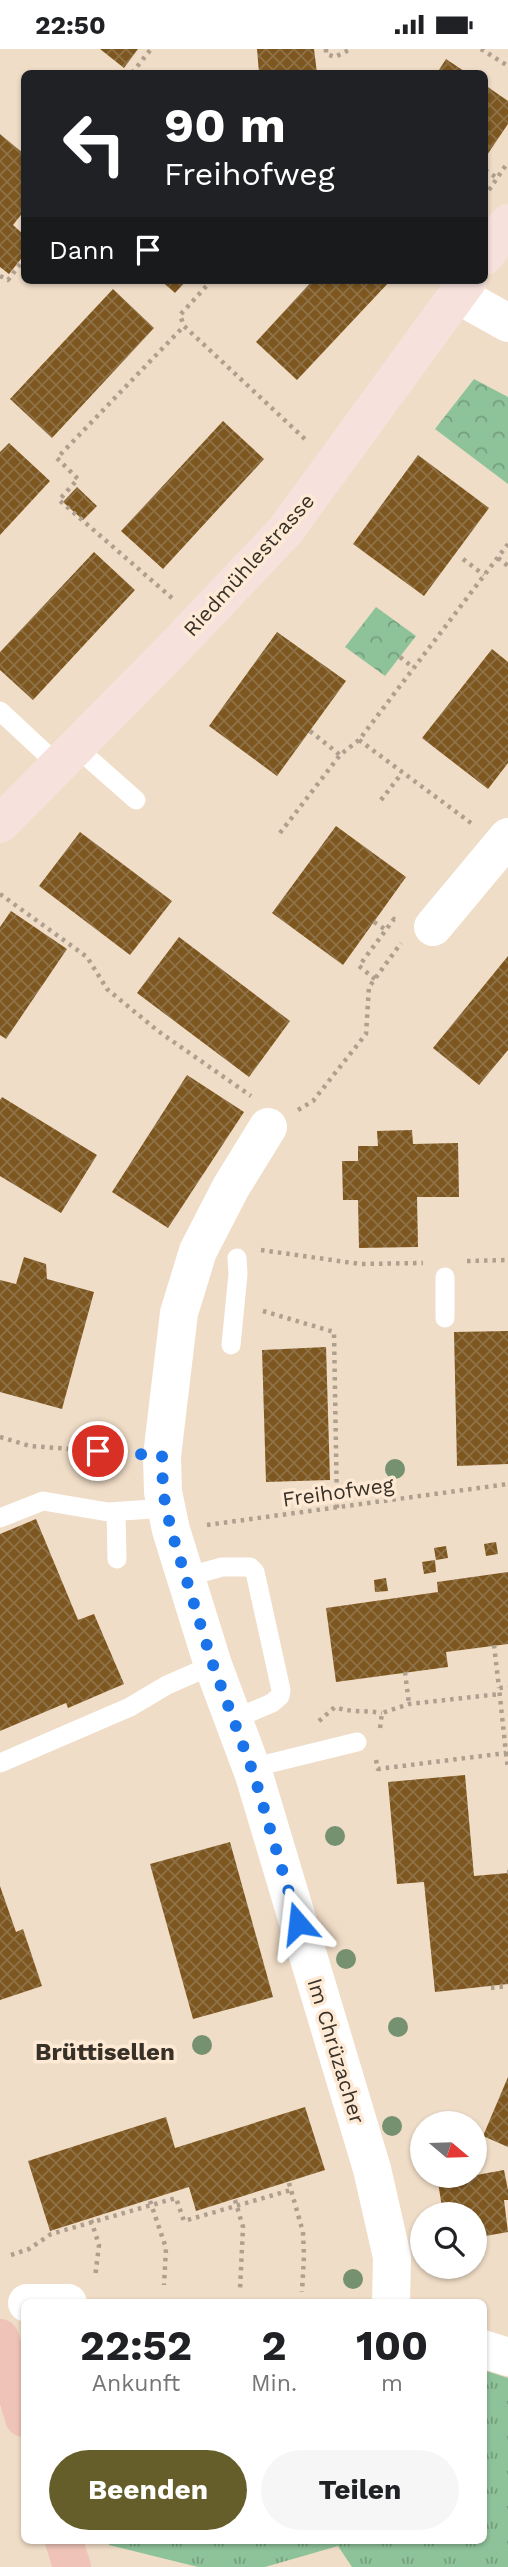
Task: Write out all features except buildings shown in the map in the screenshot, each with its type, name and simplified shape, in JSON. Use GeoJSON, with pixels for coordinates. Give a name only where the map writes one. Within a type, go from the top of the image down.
{"type":"FeatureCollection","features":[{"type":"Feature","properties":{"kind":"main road"},"geometry":{"type":"LineString","coordinates":[[0,2338],[21,2408]]}},
{"type":"Feature","properties":{"kind":"main road"},"geometry":{"type":"LineString","coordinates":[[65,2544],[72,2567]]}},
{"type":"Feature","properties":{"kind":"street"},"geometry":{"type":"LineString","coordinates":[[488,252],[508,223]]}},
{"type":"Feature","properties":{"kind":"street"},"geometry":{"type":"LineString","coordinates":[[463,287],[508,323]]}},
{"type":"Feature","properties":{"kind":"street","name":"Riedmühlestrasse"},"geometry":{"type":"LineString","coordinates":[[0,824],[285,531],[463,287]]}},
{"type":"Feature","properties":{"kind":"street"},"geometry":{"type":"LineString","coordinates":[[413,931],[493,833]]}},
{"type":"Feature","properties":{"kind":"street","name":"Im Chrüzacher"},"geometry":{"type":"LineString","coordinates":[[268,1127],[231,1187],[198,1251],[179,1313],[162,1456],[163,1492],[213,1665],[251,1768],[372,2169],[392,2257],[391,2299]]}},
{"type":"Feature","properties":{"kind":"street"},"geometry":{"type":"LineString","coordinates":[[48,2299],[81,2293]]}},
{"type":"Feature","properties":{"kind":"street"},"geometry":{"type":"LineString","coordinates":[[0,2304],[21,2303]]}},
{"type":"Feature","properties":{"kind":"street"},"geometry":{"type":"LineString","coordinates":[[487,2350],[508,2357]]}},
{"type":"Feature","properties":{"kind":"lane"},"geometry":{"type":"LineString","coordinates":[[0,711],[136,800]]}},
{"type":"Feature","properties":{"kind":"lane"},"geometry":{"type":"LineString","coordinates":[[231,1345],[238,1274],[246,1254]]}},
{"type":"Feature","properties":{"kind":"lane"},"geometry":{"type":"LineString","coordinates":[[440,1270],[445,1318]]}},
{"type":"Feature","properties":{"kind":"lane"},"geometry":{"type":"LineString","coordinates":[[0,1518],[43,1501],[169,1519]]}},
{"type":"Feature","properties":{"kind":"lane"},"geometry":{"type":"LineString","coordinates":[[116,1511],[117,1559]]}},
{"type":"Feature","properties":{"kind":"lane"},"geometry":{"type":"LineString","coordinates":[[186,1577],[222,1567],[250,1567],[256,1572],[281,1690],[280,1696],[272,1703],[234,1719]]}},
{"type":"Feature","properties":{"kind":"lane"},"geometry":{"type":"LineString","coordinates":[[0,1763],[130,1707],[167,1685],[213,1665]]}},
{"type":"Feature","properties":{"kind":"lane"},"geometry":{"type":"LineString","coordinates":[[251,1768],[365,1745]]}},
{"type":"Feature","properties":{"kind":"path"},"geometry":{"type":"LineString","coordinates":[[134,70],[151,49]]}},
{"type":"Feature","properties":{"kind":"path"},"geometry":{"type":"LineString","coordinates":[[326,49],[326,54],[335,57],[351,49]]}},
{"type":"Feature","properties":{"kind":"path"},"geometry":{"type":"LineString","coordinates":[[481,49],[508,66]]}},
{"type":"Feature","properties":{"kind":"path"},"geometry":{"type":"LineString","coordinates":[[488,192],[508,162]]}},
{"type":"Feature","properties":{"kind":"path"},"geometry":{"type":"LineString","coordinates":[[488,172],[497,178]]}},
{"type":"Feature","properties":{"kind":"path"},"geometry":{"type":"LineString","coordinates":[[0,276],[8,280],[21,263]]}},
{"type":"Feature","properties":{"kind":"path"},"geometry":{"type":"LineString","coordinates":[[208,284],[180,315],[184,326],[313,446]]}},
{"type":"Feature","properties":{"kind":"path"},"geometry":{"type":"LineString","coordinates":[[173,599],[59,500],[78,479],[57,458],[184,326]]}},
{"type":"Feature","properties":{"kind":"path"},"geometry":{"type":"LineString","coordinates":[[280,833],[340,755],[359,740],[508,544]]}},
{"type":"Feature","properties":{"kind":"path"},"geometry":{"type":"LineString","coordinates":[[498,558],[508,566]]}},
{"type":"Feature","properties":{"kind":"path"},"geometry":{"type":"LineString","coordinates":[[463,559],[484,575]]}},
{"type":"Feature","properties":{"kind":"path"},"geometry":{"type":"LineString","coordinates":[[400,657],[414,668]]}},
{"type":"Feature","properties":{"kind":"path"},"geometry":{"type":"LineString","coordinates":[[310,731],[340,755]]}},
{"type":"Feature","properties":{"kind":"path"},"geometry":{"type":"LineString","coordinates":[[359,740],[493,833]]}},
{"type":"Feature","properties":{"kind":"path"},"geometry":{"type":"LineString","coordinates":[[381,800],[402,772]]}},
{"type":"Feature","properties":{"kind":"path"},"geometry":{"type":"LineString","coordinates":[[0,894],[87,957],[107,989],[158,1031],[259,1102],[268,1127],[313,1101],[366,1034],[369,987],[413,931],[394,919],[359,966],[375,979]]}},
{"type":"Feature","properties":{"kind":"path"},"geometry":{"type":"LineString","coordinates":[[374,922],[386,930]]}},
{"type":"Feature","properties":{"kind":"path"},"geometry":{"type":"LineString","coordinates":[[246,1254],[440,1270]]}},
{"type":"Feature","properties":{"kind":"path"},"geometry":{"type":"LineString","coordinates":[[460,1262],[508,1260]]}},
{"type":"Feature","properties":{"kind":"path"},"geometry":{"type":"LineString","coordinates":[[263,1305],[263,1313],[334,1332],[337,1508]]}},
{"type":"Feature","properties":{"kind":"path"},"geometry":{"type":"LineString","coordinates":[[0,1437],[30,1446],[162,1456]]}},
{"type":"Feature","properties":{"kind":"path","name":"Freihofweg"},"geometry":{"type":"LineString","coordinates":[[169,1519],[337,1508],[508,1484]]}},
{"type":"Feature","properties":{"kind":"path"},"geometry":{"type":"LineString","coordinates":[[494,1645],[508,1769]]}},
{"type":"Feature","properties":{"kind":"path"},"geometry":{"type":"LineString","coordinates":[[405,1672],[409,1704]]}},
{"type":"Feature","properties":{"kind":"path"},"geometry":{"type":"LineString","coordinates":[[335,1707],[348,1712],[367,1710],[382,1713],[409,1704],[500,1691],[508,1687]]}},
{"type":"Feature","properties":{"kind":"path"},"geometry":{"type":"LineString","coordinates":[[377,1738],[382,1713]]}},
{"type":"Feature","properties":{"kind":"path"},"geometry":{"type":"LineString","coordinates":[[365,1745],[378,1769],[506,1753]]}},
{"type":"Feature","properties":{"kind":"path"},"geometry":{"type":"LineString","coordinates":[[491,1988],[508,1986]]}},
{"type":"Feature","properties":{"kind":"path"},"geometry":{"type":"LineString","coordinates":[[289,2183],[303,2232],[302,2293]]}},
{"type":"Feature","properties":{"kind":"path"},"geometry":{"type":"LineString","coordinates":[[11,2255],[29,2249],[51,2234],[150,2204],[176,2198],[184,2221],[236,2203],[291,2190]]}},
{"type":"Feature","properties":{"kind":"path"},"geometry":{"type":"LineString","coordinates":[[236,2203],[243,2227],[240,2289]]}},
{"type":"Feature","properties":{"kind":"path"},"geometry":{"type":"LineString","coordinates":[[150,2204],[166,2248],[164,2285]]}},
{"type":"Feature","properties":{"kind":"path"},"geometry":{"type":"LineString","coordinates":[[81,2293],[99,2245],[92,2222]]}},
{"type":"Feature","properties":{"kind":"green space"},"geometry":{"type":"Polygon","coordinates":[[[474,379],[508,397],[508,484],[435,429],[474,379]]]}},
{"type":"Feature","properties":{"kind":"green space"},"geometry":{"type":"Polygon","coordinates":[[[376,607],[416,636],[385,676],[345,647],[376,607]]]}},
{"type":"Feature","properties":{"kind":"green space"},"geometry":{"type":"Polygon","coordinates":[[[487,2371],[508,2378],[508,2567],[352,2567],[338,2546],[265,2567],[198,2567],[109,2545],[487,2544],[487,2371]]]}},
{"type":"Feature","properties":{"kind":"district","name":"Brüttisellen"},"geometry":{"type":"Point","coordinates":[105,2052]}},
{"type":"Feature","properties":{"kind":"route"},"geometry":{"type":"LineString","coordinates":[[98,1451],[162,1456],[163,1492],[171,1530],[213,1665],[254,1775],[298,1923]]}}]}
